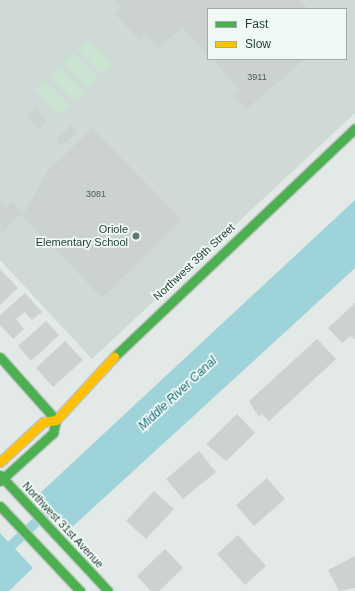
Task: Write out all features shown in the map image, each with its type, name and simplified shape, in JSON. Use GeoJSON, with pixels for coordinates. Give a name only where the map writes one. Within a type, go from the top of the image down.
{"type":"FeatureCollection","features":[{"type":"Feature","properties":{"kind":"street","name":"Northwest 39th Street"},"geometry":{"type":"LineString","coordinates":[[1,478],[53,433],[56,420],[142,327],[355,128]]}},
{"type":"Feature","properties":{"kind":"street"},"geometry":{"type":"LineString","coordinates":[[0,357],[56,420]]}},
{"type":"Feature","properties":{"kind":"street","name":"Northwest 39th Street"},"geometry":{"type":"LineString","coordinates":[[0,462],[43,422],[56,420]]}},
{"type":"Feature","properties":{"kind":"street","name":"Northwest 31st Avenue"},"geometry":{"type":"LineString","coordinates":[[1,478],[108,591]]}},
{"type":"Feature","properties":{"kind":"street"},"geometry":{"type":"LineString","coordinates":[[0,506],[80,591]]}},
{"type":"Feature","properties":{"kind":"shaded area"},"geometry":{"type":"Polygon","coordinates":[[[0,0],[355,0],[355,113],[92,359],[0,260],[0,0]]]}},
{"type":"Feature","properties":{"kind":"green space"},"geometry":{"type":"Polygon","coordinates":[[[88,39],[112,64],[102,74],[78,49],[88,39]]]}},
{"type":"Feature","properties":{"kind":"green space"},"geometry":{"type":"Polygon","coordinates":[[[74,53],[98,78],[88,88],[63,63],[74,53]]]}},
{"type":"Feature","properties":{"kind":"green space"},"geometry":{"type":"Polygon","coordinates":[[[61,67],[85,92],[75,102],[50,77],[61,67]]]}},
{"type":"Feature","properties":{"kind":"green space"},"geometry":{"type":"Polygon","coordinates":[[[45,80],[69,105],[59,115],[35,90],[45,80]]]}},
{"type":"Feature","properties":{"kind":"water"},"geometry":{"type":"Polygon","coordinates":[[[355,200],[355,268],[70,529],[39,494],[355,200]]]}},
{"type":"Feature","properties":{"kind":"water"},"geometry":{"type":"Polygon","coordinates":[[[0,533],[33,568],[9,591],[0,591],[0,533]]]}},
{"type":"Feature","properties":{"kind":"building"},"geometry":{"type":"Polygon","coordinates":[[[115,0],[300,0],[307,8],[207,8],[207,54],[182,27],[159,48],[146,34],[139,40],[114,13],[121,7],[115,0]]]}},
{"type":"Feature","properties":{"kind":"building"},"geometry":{"type":"Polygon","coordinates":[[[213,60],[305,60],[246,109],[234,97],[241,91],[213,60]]]}},
{"type":"Feature","properties":{"kind":"building"},"geometry":{"type":"Polygon","coordinates":[[[35,108],[47,121],[39,129],[27,116],[35,108]]]}},
{"type":"Feature","properties":{"kind":"building"},"geometry":{"type":"Polygon","coordinates":[[[71,125],[77,132],[62,146],[56,139],[71,125]]]}},
{"type":"Feature","properties":{"kind":"building","name":"Oriole Elementary School"},"geometry":{"type":"Polygon","coordinates":[[[92,128],[182,219],[102,298],[22,216],[47,172],[92,128]]]}},
{"type":"Feature","properties":{"kind":"building"},"geometry":{"type":"Polygon","coordinates":[[[12,202],[22,213],[1,233],[0,203],[5,208],[12,202]]]}},
{"type":"Feature","properties":{"kind":"building"},"geometry":{"type":"Polygon","coordinates":[[[0,269],[18,288],[0,305],[0,269]]]}},
{"type":"Feature","properties":{"kind":"building"},"geometry":{"type":"Polygon","coordinates":[[[25,293],[42,312],[32,320],[25,312],[16,319],[24,329],[13,339],[0,325],[0,315],[25,293]]]}},
{"type":"Feature","properties":{"kind":"building"},"geometry":{"type":"Polygon","coordinates":[[[355,303],[355,339],[350,336],[342,343],[328,328],[355,303]]]}},
{"type":"Feature","properties":{"kind":"building"},"geometry":{"type":"Polygon","coordinates":[[[46,321],[59,335],[31,361],[18,346],[46,321]]]}},
{"type":"Feature","properties":{"kind":"building"},"geometry":{"type":"Polygon","coordinates":[[[317,339],[336,359],[269,421],[262,414],[259,417],[249,401],[317,339]]]}},
{"type":"Feature","properties":{"kind":"building"},"geometry":{"type":"Polygon","coordinates":[[[65,341],[83,360],[53,387],[36,368],[65,341]]]}},
{"type":"Feature","properties":{"kind":"building"},"geometry":{"type":"Polygon","coordinates":[[[237,414],[255,433],[226,461],[206,444],[237,414]]]}},
{"type":"Feature","properties":{"kind":"building"},"geometry":{"type":"Polygon","coordinates":[[[199,451],[216,472],[183,499],[166,479],[199,451]]]}},
{"type":"Feature","properties":{"kind":"building"},"geometry":{"type":"Polygon","coordinates":[[[267,478],[285,499],[254,526],[236,505],[267,478]]]}},
{"type":"Feature","properties":{"kind":"building"},"geometry":{"type":"Polygon","coordinates":[[[154,491],[174,509],[146,539],[126,521],[154,491]]]}},
{"type":"Feature","properties":{"kind":"building"},"geometry":{"type":"Polygon","coordinates":[[[238,535],[266,566],[245,585],[217,554],[238,535]]]}},
{"type":"Feature","properties":{"kind":"building"},"geometry":{"type":"Polygon","coordinates":[[[165,549],[183,568],[159,591],[151,591],[137,576],[165,549]]]}},
{"type":"Feature","properties":{"kind":"building"},"geometry":{"type":"Polygon","coordinates":[[[355,556],[355,588],[339,591],[328,570],[355,556]]]}},
{"type":"Feature","properties":{"kind":"waterway","name":"Middle River Canal"},"geometry":{"type":"LineString","coordinates":[[0,556],[61,499]]}},
{"type":"Feature","properties":{"kind":"traffic: fast"},"geometry":{"type":"LineString","coordinates":[[114,357],[355,128]]}},
{"type":"Feature","properties":{"kind":"traffic: fast"},"geometry":{"type":"LineString","coordinates":[[0,357],[56,420]]}},
{"type":"Feature","properties":{"kind":"traffic: fast"},"geometry":{"type":"LineString","coordinates":[[0,481],[53,433],[56,420]]}},
{"type":"Feature","properties":{"kind":"traffic: fast"},"geometry":{"type":"LineString","coordinates":[[0,475],[108,591]]}},
{"type":"Feature","properties":{"kind":"traffic: fast"},"geometry":{"type":"LineString","coordinates":[[0,506],[80,591]]}},
{"type":"Feature","properties":{"kind":"traffic: slow"},"geometry":{"type":"LineString","coordinates":[[0,462],[43,422],[56,420],[114,357]]}},
{"type":"Feature","properties":{"kind":"place","name":"Oriole Elementary School"},"geometry":{"type":"Point","coordinates":[136,236]}}]}
